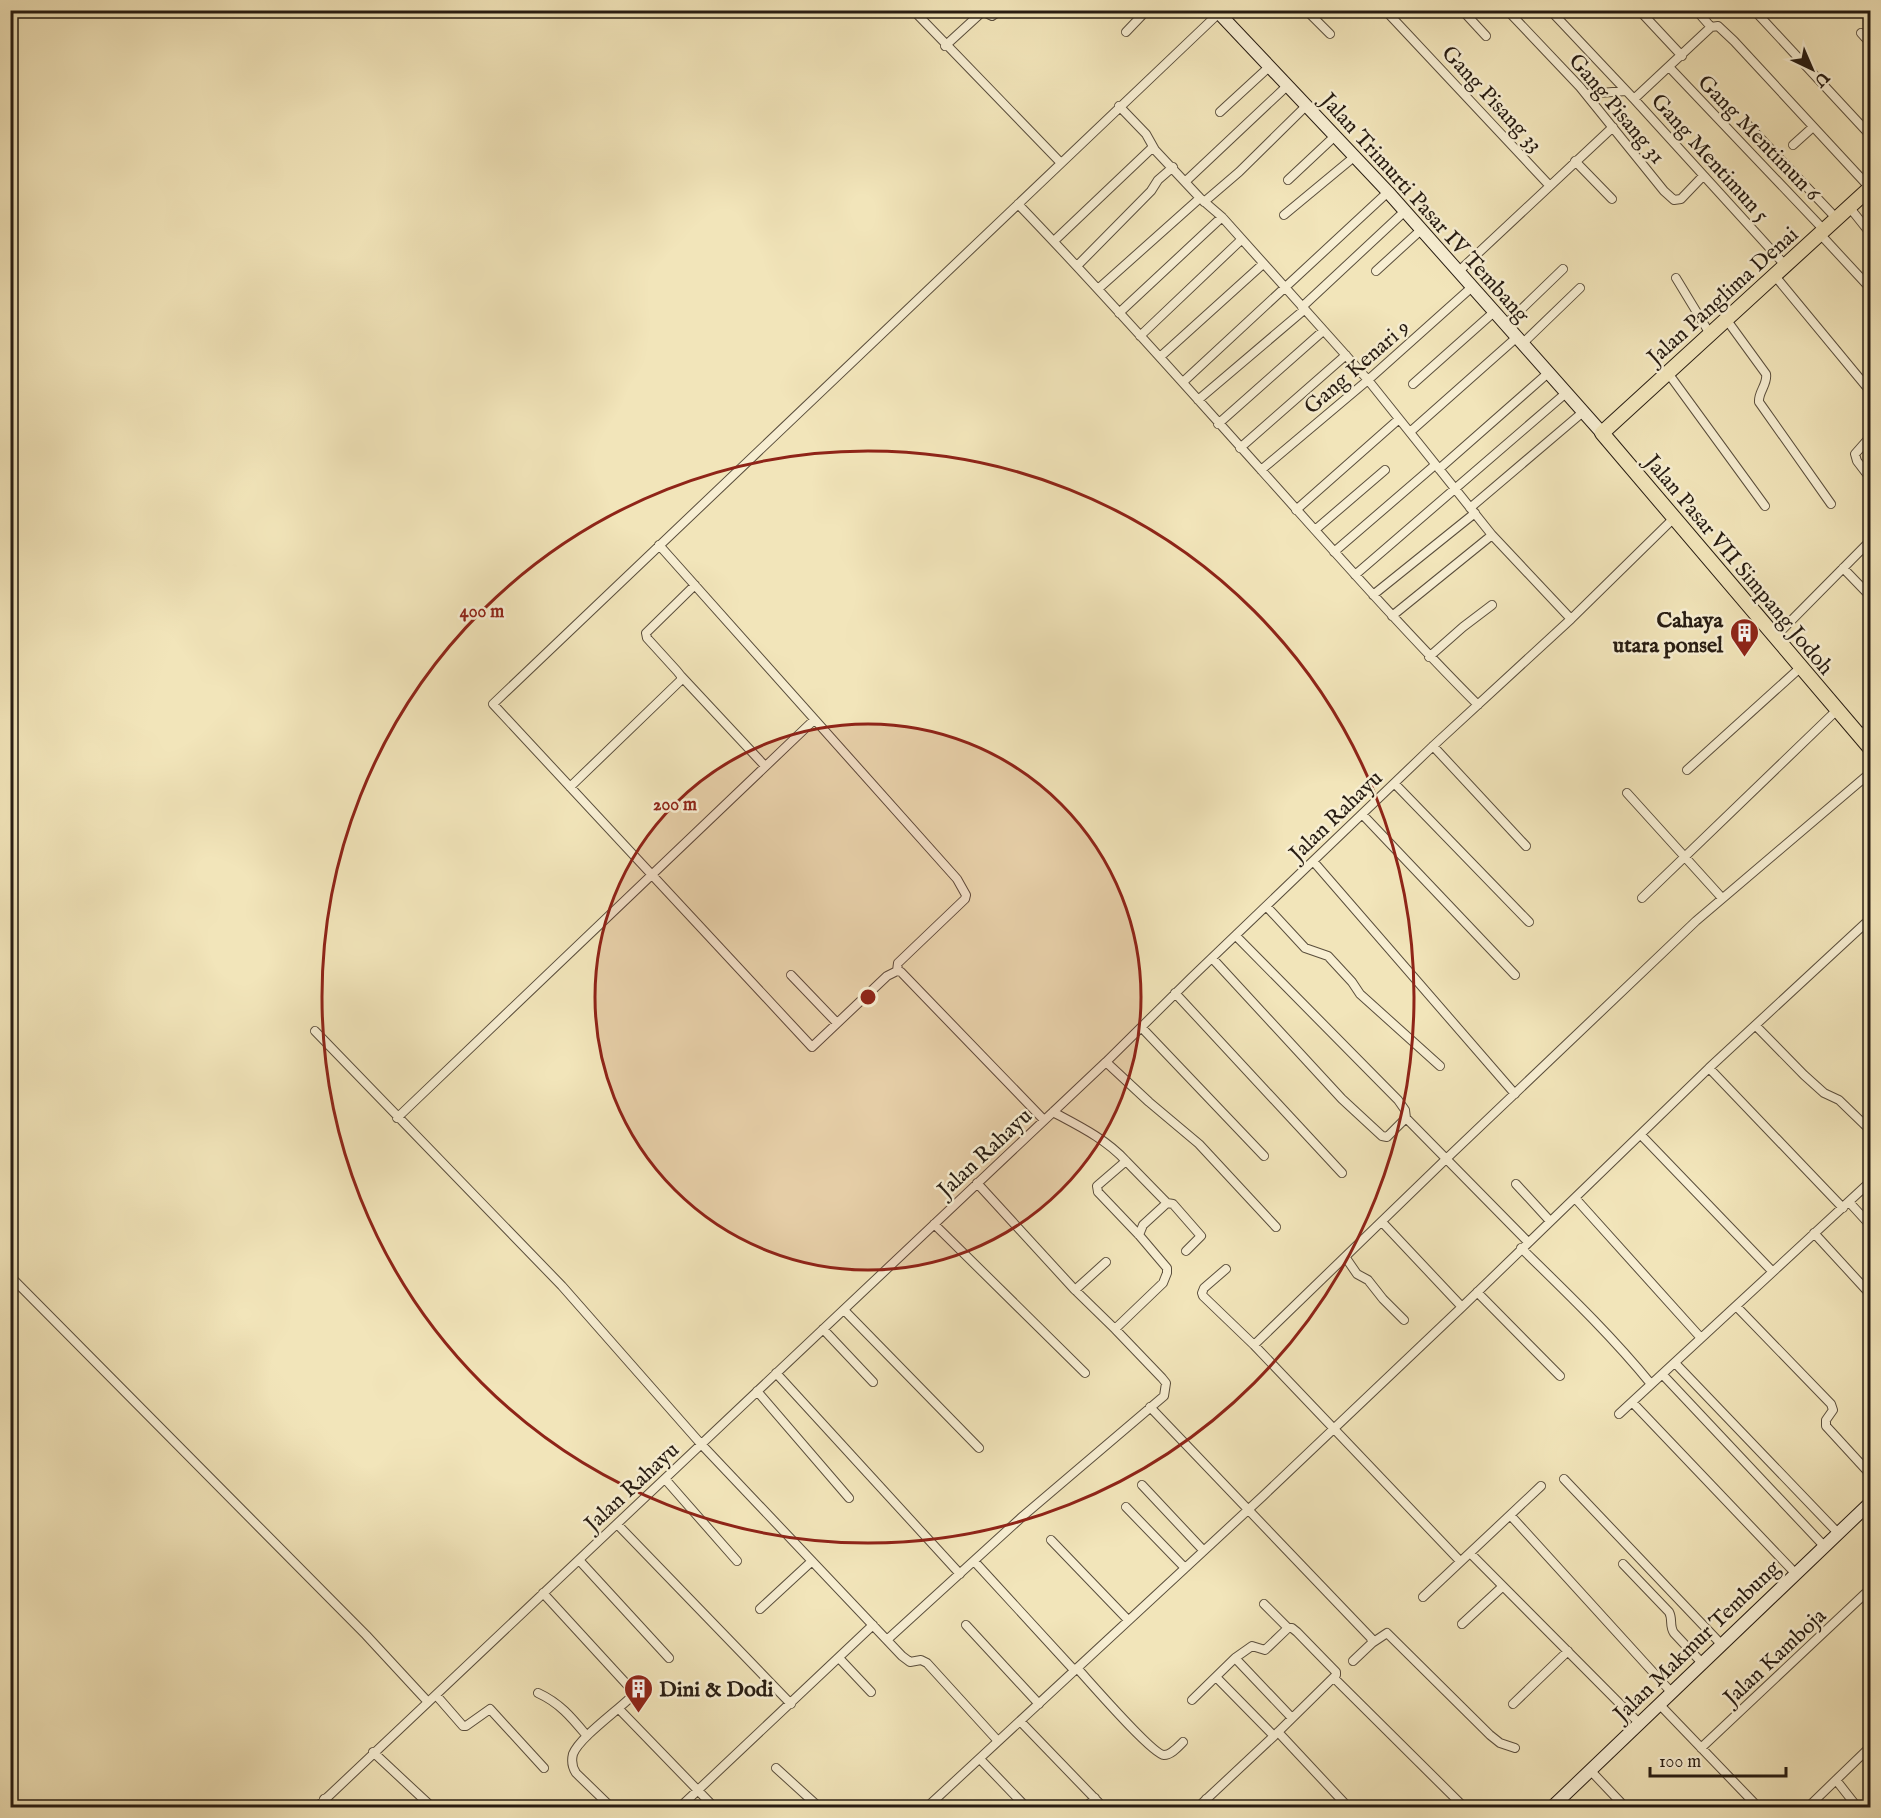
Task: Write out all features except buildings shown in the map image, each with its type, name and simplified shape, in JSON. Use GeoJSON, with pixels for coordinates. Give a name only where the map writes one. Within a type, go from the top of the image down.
{"type":"FeatureCollection","features":[{"type":"Feature","properties":{"kind":"main road","name":"Jalan Panglima Denai"},"geometry":{"type":"LineString","coordinates":[[1602,433],[1870,188]]}},
{"type":"Feature","properties":{"kind":"main road","name":"Jalan Pasar VII Simpang Jodoh"},"geometry":{"type":"LineString","coordinates":[[1602,433],[1838,710],[1865,731],[1870,748]]}},
{"type":"Feature","properties":{"kind":"street"},"geometry":{"type":"LineString","coordinates":[[913,10],[945,46],[1060,162]]}},
{"type":"Feature","properties":{"kind":"street"},"geometry":{"type":"LineString","coordinates":[[945,46],[981,12],[992,16],[1001,10]]}},
{"type":"Feature","properties":{"kind":"street"},"geometry":{"type":"LineString","coordinates":[[1126,32],[1148,10]]}},
{"type":"Feature","properties":{"kind":"street"},"geometry":{"type":"LineString","coordinates":[[1306,10],[1330,34]]}},
{"type":"Feature","properties":{"kind":"street","name":"Gang Pisang 33"},"geometry":{"type":"LineString","coordinates":[[1385,10],[1549,185]]}},
{"type":"Feature","properties":{"kind":"street"},"geometry":{"type":"LineString","coordinates":[[1462,10],[1486,36]]}},
{"type":"Feature","properties":{"kind":"street","name":"Gang Pisang 31"},"geometry":{"type":"LineString","coordinates":[[1507,10],[1586,94],[1664,191],[1674,200],[1681,199],[1703,176]]}},
{"type":"Feature","properties":{"kind":"street","name":"Gang Mentimun 5"},"geometry":{"type":"LineString","coordinates":[[1550,10],[1703,176],[1780,271],[1870,391]]}},
{"type":"Feature","properties":{"kind":"street"},"geometry":{"type":"LineString","coordinates":[[1639,10],[1682,56]]}},
{"type":"Feature","properties":{"kind":"street"},"geometry":{"type":"LineString","coordinates":[[1696,10],[1711,27]]}},
{"type":"Feature","properties":{"kind":"street"},"geometry":{"type":"LineString","coordinates":[[1754,10],[1870,135]]}},
{"type":"Feature","properties":{"kind":"street"},"geometry":{"type":"LineString","coordinates":[[1044,1120],[901,972],[897,971],[887,975],[812,1047],[493,704],[1219,11]]}},
{"type":"Feature","properties":{"kind":"street","name":"Jalan Trimurti Pasar IV Tembang"},"geometry":{"type":"LineString","coordinates":[[1219,11],[1422,229],[1602,433]]}},
{"type":"Feature","properties":{"kind":"street"},"geometry":{"type":"LineString","coordinates":[[1634,99],[1670,68],[1711,27],[1718,26],[1870,188]]}},
{"type":"Feature","properties":{"kind":"street"},"geometry":{"type":"LineString","coordinates":[[1861,33],[1870,43]]}},
{"type":"Feature","properties":{"kind":"street"},"geometry":{"type":"LineString","coordinates":[[1220,112],[1269,67]]}},
{"type":"Feature","properties":{"kind":"street","name":"Gang Mentimun 6"},"geometry":{"type":"LineString","coordinates":[[1670,68],[1822,232],[1870,288]]}},
{"type":"Feature","properties":{"kind":"street"},"geometry":{"type":"LineString","coordinates":[[1186,181],[1287,86]]}},
{"type":"Feature","properties":{"kind":"street"},"geometry":{"type":"LineString","coordinates":[[1586,94],[1626,91]]}},
{"type":"Feature","properties":{"kind":"street"},"geometry":{"type":"LineString","coordinates":[[1119,106],[1146,134],[1153,147],[1202,200],[1222,217],[1346,355],[1492,535],[1571,619]]}},
{"type":"Feature","properties":{"kind":"street"},"geometry":{"type":"LineString","coordinates":[[1098,289],[1202,200],[1239,172],[1306,106]]}},
{"type":"Feature","properties":{"kind":"street"},"geometry":{"type":"LineString","coordinates":[[1748,125],[1838,219]]}},
{"type":"Feature","properties":{"kind":"street"},"geometry":{"type":"LineString","coordinates":[[1459,272],[1613,127]]}},
{"type":"Feature","properties":{"kind":"street"},"geometry":{"type":"LineString","coordinates":[[1793,145],[1813,127]]}},
{"type":"Feature","properties":{"kind":"street"},"geometry":{"type":"LineString","coordinates":[[1288,180],[1335,136]]}},
{"type":"Feature","properties":{"kind":"street"},"geometry":{"type":"LineString","coordinates":[[1054,241],[1153,147]]}},
{"type":"Feature","properties":{"kind":"street"},"geometry":{"type":"LineString","coordinates":[[1284,215],[1354,157]]}},
{"type":"Feature","properties":{"kind":"street"},"geometry":{"type":"LineString","coordinates":[[1575,161],[1612,200]]}},
{"type":"Feature","properties":{"kind":"street"},"geometry":{"type":"LineString","coordinates":[[1077,266],[1173,167]]}},
{"type":"Feature","properties":{"kind":"street"},"geometry":{"type":"LineString","coordinates":[[1183,382],[1388,192]]}},
{"type":"Feature","properties":{"kind":"street"},"geometry":{"type":"LineString","coordinates":[[1018,204],[1183,382],[1218,424],[1392,616],[1478,705]]}},
{"type":"Feature","properties":{"kind":"street"},"geometry":{"type":"LineString","coordinates":[[1850,208],[1870,232]]}},
{"type":"Feature","properties":{"kind":"street"},"geometry":{"type":"LineString","coordinates":[[1198,400],[1303,308],[1405,211]]}},
{"type":"Feature","properties":{"kind":"street"},"geometry":{"type":"LineString","coordinates":[[1119,313],[1222,217]]}},
{"type":"Feature","properties":{"kind":"street"},"geometry":{"type":"LineString","coordinates":[[1376,271],[1422,229]]}},
{"type":"Feature","properties":{"kind":"street"},"geometry":{"type":"LineString","coordinates":[[1140,336],[1241,240]]}},
{"type":"Feature","properties":{"kind":"street"},"geometry":{"type":"LineString","coordinates":[[1160,357],[1263,264]]}},
{"type":"Feature","properties":{"kind":"street"},"geometry":{"type":"LineString","coordinates":[[1505,325],[1563,269]]}},
{"type":"Feature","properties":{"kind":"street"},"geometry":{"type":"LineString","coordinates":[[1676,279],[1710,334]]}},
{"type":"Feature","properties":{"kind":"street","name":"Gang Kenari 9"},"geometry":{"type":"LineString","coordinates":[[1262,470],[1472,287]]}},
{"type":"Feature","properties":{"kind":"street"},"geometry":{"type":"LineString","coordinates":[[1410,432],[1580,288]]}},
{"type":"Feature","properties":{"kind":"street"},"geometry":{"type":"LineString","coordinates":[[1413,384],[1494,312]]}},
{"type":"Feature","properties":{"kind":"street"},"geometry":{"type":"LineString","coordinates":[[1726,320],[1766,374],[1767,380],[1759,402],[1831,504]]}},
{"type":"Feature","properties":{"kind":"street"},"geometry":{"type":"LineString","coordinates":[[1218,424],[1323,331]]}},
{"type":"Feature","properties":{"kind":"street"},"geometry":{"type":"LineString","coordinates":[[1240,448],[1346,355]]}},
{"type":"Feature","properties":{"kind":"street"},"geometry":{"type":"LineString","coordinates":[[1668,373],[1765,506]]}},
{"type":"Feature","properties":{"kind":"street"},"geometry":{"type":"LineString","coordinates":[[1334,552],[1548,374]]}},
{"type":"Feature","properties":{"kind":"street"},"geometry":{"type":"LineString","coordinates":[[1355,575],[1566,393]]}},
{"type":"Feature","properties":{"kind":"street"},"geometry":{"type":"LineString","coordinates":[[1373,595],[1583,412]]}},
{"type":"Feature","properties":{"kind":"street"},"geometry":{"type":"LineString","coordinates":[[1296,510],[1399,419]]}},
{"type":"Feature","properties":{"kind":"street"},"geometry":{"type":"LineString","coordinates":[[1870,437],[1855,454],[1857,461],[1870,478]]}},
{"type":"Feature","properties":{"kind":"street"},"geometry":{"type":"LineString","coordinates":[[1315,530],[1385,470]]}},
{"type":"Feature","properties":{"kind":"street","name":"Jalan Rahayu"},"geometry":{"type":"LineString","coordinates":[[316,1808],[1142,1028],[1175,993],[1433,746],[1571,619],[1674,518]]}},
{"type":"Feature","properties":{"kind":"street"},"geometry":{"type":"LineString","coordinates":[[1392,616],[1492,535]]}},
{"type":"Feature","properties":{"kind":"street"},"geometry":{"type":"LineString","coordinates":[[1775,637],[1870,542]]}},
{"type":"Feature","properties":{"kind":"street"},"geometry":{"type":"LineString","coordinates":[[659,545],[957,879],[966,895],[965,899],[898,963],[897,971]]}},
{"type":"Feature","properties":{"kind":"street"},"geometry":{"type":"LineString","coordinates":[[1843,568],[1870,596]]}},
{"type":"Feature","properties":{"kind":"street"},"geometry":{"type":"LineString","coordinates":[[694,585],[646,633],[647,638],[765,766]]}},
{"type":"Feature","properties":{"kind":"street"},"geometry":{"type":"LineString","coordinates":[[1430,657],[1492,605]]}},
{"type":"Feature","properties":{"kind":"street"},"geometry":{"type":"LineString","coordinates":[[1687,770],[1801,667]]}},
{"type":"Feature","properties":{"kind":"street"},"geometry":{"type":"LineString","coordinates":[[570,787],[675,687],[681,680],[681,676]]}},
{"type":"Feature","properties":{"kind":"street"},"geometry":{"type":"LineString","coordinates":[[1642,898],[1838,710]]}},
{"type":"Feature","properties":{"kind":"street"},"geometry":{"type":"LineString","coordinates":[[398,1118],[814,720]]}},
{"type":"Feature","properties":{"kind":"street"},"geometry":{"type":"LineString","coordinates":[[1433,746],[1526,846]]}},
{"type":"Feature","properties":{"kind":"street"},"geometry":{"type":"LineString","coordinates":[[1254,1345],[1445,1160],[1722,898],[1870,773]]}},
{"type":"Feature","properties":{"kind":"street"},"geometry":{"type":"LineString","coordinates":[[1395,784],[1529,922]]}},
{"type":"Feature","properties":{"kind":"street"},"geometry":{"type":"LineString","coordinates":[[1628,793],[1722,898]]}},
{"type":"Feature","properties":{"kind":"street"},"geometry":{"type":"LineString","coordinates":[[1362,814],[1515,975]]}},
{"type":"Feature","properties":{"kind":"street"},"geometry":{"type":"LineString","coordinates":[[1313,861],[1515,1094]]}},
{"type":"Feature","properties":{"kind":"street"},"geometry":{"type":"LineString","coordinates":[[1267,907],[1305,948],[1328,956],[1360,994],[1440,1066]]}},
{"type":"Feature","properties":{"kind":"street"},"geometry":{"type":"LineString","coordinates":[[926,1807],[1265,1494],[1641,1135],[1708,1068],[1870,919]]}},
{"type":"Feature","properties":{"kind":"street"},"geometry":{"type":"LineString","coordinates":[[1236,936],[1398,1100],[1405,1110],[1406,1118],[1621,1348],[1651,1384]]}},
{"type":"Feature","properties":{"kind":"street"},"geometry":{"type":"LineString","coordinates":[[1212,958],[1342,1099],[1382,1136],[1387,1137],[1406,1118]]}},
{"type":"Feature","properties":{"kind":"street"},"geometry":{"type":"LineString","coordinates":[[791,975],[837,1023]]}},
{"type":"Feature","properties":{"kind":"street"},"geometry":{"type":"LineString","coordinates":[[1175,993],[1342,1173]]}},
{"type":"Feature","properties":{"kind":"street"},"geometry":{"type":"LineString","coordinates":[[1756,1026],[1804,1075],[1824,1093],[1839,1100],[1870,1130]]}},
{"type":"Feature","properties":{"kind":"street"},"geometry":{"type":"LineString","coordinates":[[1142,1028],[1264,1156]]}},
{"type":"Feature","properties":{"kind":"street"},"geometry":{"type":"LineString","coordinates":[[315,1031],[562,1286],[701,1444],[907,1661],[921,1660],[933,1669],[998,1741]]}},
{"type":"Feature","properties":{"kind":"street"},"geometry":{"type":"LineString","coordinates":[[1106,1062],[1199,1144],[1276,1227]]}},
{"type":"Feature","properties":{"kind":"street"},"geometry":{"type":"LineString","coordinates":[[1708,1068],[1846,1205],[1870,1225]]}},
{"type":"Feature","properties":{"kind":"street"},"geometry":{"type":"LineString","coordinates":[[1053,1112],[1117,1150],[1167,1203],[1173,1204],[1200,1236],[1186,1251]]}},
{"type":"Feature","properties":{"kind":"street"},"geometry":{"type":"LineString","coordinates":[[1641,1135],[1772,1271]]}},
{"type":"Feature","properties":{"kind":"street"},"geometry":{"type":"LineString","coordinates":[[1115,1329],[1163,1283],[1167,1273],[1165,1265],[1096,1189],[1100,1182],[1126,1161]]}},
{"type":"Feature","properties":{"kind":"street"},"geometry":{"type":"LineString","coordinates":[[1619,1414],[1870,1182]]}},
{"type":"Feature","properties":{"kind":"street"},"geometry":{"type":"LineString","coordinates":[[888,1640],[1032,1509],[1164,1396],[1166,1383],[1075,1290],[977,1183]]}},
{"type":"Feature","properties":{"kind":"street"},"geometry":{"type":"LineString","coordinates":[[1516,1184],[1550,1221]]}},
{"type":"Feature","properties":{"kind":"street"},"geometry":{"type":"LineString","coordinates":[[1575,1198],[1701,1338]]}},
{"type":"Feature","properties":{"kind":"street"},"geometry":{"type":"LineString","coordinates":[[1136,1232],[1167,1203]]}},
{"type":"Feature","properties":{"kind":"street"},"geometry":{"type":"LineString","coordinates":[[1382,1222],[1462,1307]]}},
{"type":"Feature","properties":{"kind":"street"},"geometry":{"type":"LineString","coordinates":[[934,1224],[1085,1373]]}},
{"type":"Feature","properties":{"kind":"street"},"geometry":{"type":"LineString","coordinates":[[1814,1233],[1870,1294]]}},
{"type":"Feature","properties":{"kind":"street"},"geometry":{"type":"LineString","coordinates":[[1346,1258],[1357,1274],[1368,1280],[1404,1320]]}},
{"type":"Feature","properties":{"kind":"street"},"geometry":{"type":"LineString","coordinates":[[1075,1290],[1106,1262]]}},
{"type":"Feature","properties":{"kind":"street"},"geometry":{"type":"LineString","coordinates":[[1226,1269],[1204,1288],[1202,1293],[1460,1561]]}},
{"type":"Feature","properties":{"kind":"street"},"geometry":{"type":"LineString","coordinates":[[10,1276],[366,1635],[428,1702]]}},
{"type":"Feature","properties":{"kind":"street"},"geometry":{"type":"LineString","coordinates":[[1477,1292],[1560,1376]]}},
{"type":"Feature","properties":{"kind":"street"},"geometry":{"type":"LineString","coordinates":[[1736,1306],[1831,1404],[1833,1410],[1826,1420],[1826,1426],[1870,1474]]}},
{"type":"Feature","properties":{"kind":"street"},"geometry":{"type":"LineString","coordinates":[[844,1310],[980,1448]]}},
{"type":"Feature","properties":{"kind":"street"},"geometry":{"type":"LineString","coordinates":[[823,1329],[873,1382]]}},
{"type":"Feature","properties":{"kind":"street"},"geometry":{"type":"LineString","coordinates":[[1675,1363],[1839,1534]]}},
{"type":"Feature","properties":{"kind":"street"},"geometry":{"type":"LineString","coordinates":[[776,1373],[960,1574]]}},
{"type":"Feature","properties":{"kind":"street"},"geometry":{"type":"LineString","coordinates":[[1663,1375],[1825,1546]]}},
{"type":"Feature","properties":{"kind":"street"},"geometry":{"type":"LineString","coordinates":[[757,1391],[849,1498]]}},
{"type":"Feature","properties":{"kind":"street"},"geometry":{"type":"LineString","coordinates":[[1632,1402],[1796,1574]]}},
{"type":"Feature","properties":{"kind":"street"},"geometry":{"type":"LineString","coordinates":[[1150,1407],[1371,1638],[1372,1643]]}},
{"type":"Feature","properties":{"kind":"street"},"geometry":{"type":"LineString","coordinates":[[665,1479],[737,1561]]}},
{"type":"Feature","properties":{"kind":"street"},"geometry":{"type":"LineString","coordinates":[[1564,1479],[1722,1646]]}},
{"type":"Feature","properties":{"kind":"street"},"geometry":{"type":"LineString","coordinates":[[1142,1485],[1203,1550]]}},
{"type":"Feature","properties":{"kind":"street"},"geometry":{"type":"LineString","coordinates":[[1423,1597],[1541,1486]]}},
{"type":"Feature","properties":{"kind":"street","name":"Jalan Makmur Tembung"},"geometry":{"type":"LineString","coordinates":[[1559,1805],[1590,1770],[1870,1503]]}},
{"type":"Feature","properties":{"kind":"street"},"geometry":{"type":"LineString","coordinates":[[1126,1507],[1185,1568]]}},
{"type":"Feature","properties":{"kind":"street"},"geometry":{"type":"LineString","coordinates":[[1511,1516],[1672,1693]]}},
{"type":"Feature","properties":{"kind":"street"},"geometry":{"type":"LineString","coordinates":[[617,1524],[791,1704]]}},
{"type":"Feature","properties":{"kind":"street"},"geometry":{"type":"LineString","coordinates":[[1051,1540],[1128,1620]]}},
{"type":"Feature","properties":{"kind":"street"},"geometry":{"type":"LineString","coordinates":[[1470,1553],[1639,1723]]}},
{"type":"Feature","properties":{"kind":"street"},"geometry":{"type":"LineString","coordinates":[[579,1560],[669,1658]]}},
{"type":"Feature","properties":{"kind":"street"},"geometry":{"type":"LineString","coordinates":[[974,1561],[1140,1736],[1158,1752],[1163,1755],[1170,1754],[1183,1742]]}},
{"type":"Feature","properties":{"kind":"street"},"geometry":{"type":"LineString","coordinates":[[760,1609],[812,1562]]}},
{"type":"Feature","properties":{"kind":"street"},"geometry":{"type":"LineString","coordinates":[[1623,1564],[1669,1612],[1674,1633],[1703,1664]]}},
{"type":"Feature","properties":{"kind":"street"},"geometry":{"type":"LineString","coordinates":[[1462,1624],[1502,1587]]}},
{"type":"Feature","properties":{"kind":"street","name":"Jalan Kamboja"},"geometry":{"type":"LineString","coordinates":[[1701,1748],[1870,1589]]}},
{"type":"Feature","properties":{"kind":"street"},"geometry":{"type":"LineString","coordinates":[[543,1593],[632,1690],[631,1697],[587,1736],[573,1755],[572,1766],[584,1782],[612,1808]]}},
{"type":"Feature","properties":{"kind":"street"},"geometry":{"type":"LineString","coordinates":[[1197,1808],[1334,1678],[1336,1672],[1297,1632],[1288,1628],[1264,1604]]}},
{"type":"Feature","properties":{"kind":"street"},"geometry":{"type":"LineString","coordinates":[[679,1808],[873,1625]]}},
{"type":"Feature","properties":{"kind":"street"},"geometry":{"type":"LineString","coordinates":[[966,1625],[1039,1704]]}},
{"type":"Feature","properties":{"kind":"street"},"geometry":{"type":"LineString","coordinates":[[1192,1700],[1235,1658],[1252,1646],[1265,1650],[1288,1628]]}},
{"type":"Feature","properties":{"kind":"street"},"geometry":{"type":"LineString","coordinates":[[1353,1661],[1372,1643],[1387,1634],[1490,1735],[1500,1743],[1515,1748]]}},
{"type":"Feature","properties":{"kind":"street"},"geometry":{"type":"LineString","coordinates":[[1513,1704],[1568,1651]]}},
{"type":"Feature","properties":{"kind":"street"},"geometry":{"type":"LineString","coordinates":[[839,1658],[871,1692]]}},
{"type":"Feature","properties":{"kind":"street"},"geometry":{"type":"LineString","coordinates":[[1235,1658],[1292,1718]]}},
{"type":"Feature","properties":{"kind":"street"},"geometry":{"type":"LineString","coordinates":[[1216,1677],[1349,1808]]}},
{"type":"Feature","properties":{"kind":"street"},"geometry":{"type":"LineString","coordinates":[[1334,1678],[1465,1808]]}},
{"type":"Feature","properties":{"kind":"street"},"geometry":{"type":"LineString","coordinates":[[538,1693],[553,1699],[587,1736]]}},
{"type":"Feature","properties":{"kind":"street"},"geometry":{"type":"LineString","coordinates":[[436,1695],[463,1726],[490,1708],[544,1768]]}},
{"type":"Feature","properties":{"kind":"street"},"geometry":{"type":"LineString","coordinates":[[1660,1705],[1759,1808]]}},
{"type":"Feature","properties":{"kind":"street"},"geometry":{"type":"LineString","coordinates":[[619,1709],[715,1808]]}},
{"type":"Feature","properties":{"kind":"street"},"geometry":{"type":"LineString","coordinates":[[1020,1721],[1104,1808]]}},
{"type":"Feature","properties":{"kind":"street"},"geometry":{"type":"LineString","coordinates":[[1807,1808],[1870,1747]]}},
{"type":"Feature","properties":{"kind":"street"},"geometry":{"type":"LineString","coordinates":[[374,1752],[433,1808]]}},
{"type":"Feature","properties":{"kind":"street"},"geometry":{"type":"LineString","coordinates":[[980,1759],[1027,1808]]}},
{"type":"Feature","properties":{"kind":"street"},"geometry":{"type":"LineString","coordinates":[[776,1768],[820,1808]]}},
{"type":"Feature","properties":{"kind":"street"},"geometry":{"type":"LineString","coordinates":[[1590,1770],[1626,1808]]}},
{"type":"Feature","properties":{"kind":"street"},"geometry":{"type":"LineString","coordinates":[[1836,1780],[1858,1808]]}},
{"type":"Feature","properties":{"kind":"street"},"geometry":{"type":"LineString","coordinates":[[1085,1808],[1095,1798]]}},
{"type":"Feature","properties":{"kind":"street"},"geometry":{"type":"LineString","coordinates":[[324,1799],[333,1808]]}},
{"type":"Feature","properties":{"kind":"street"},"geometry":{"type":"LineString","coordinates":[[1206,1799],[1214,1808]]}},
{"type":"Feature","properties":{"kind":"place","name":"Cahaya utara ponsel"},"geometry":{"type":"Point","coordinates":[1744,658]}},
{"type":"Feature","properties":{"kind":"place","name":"Dini & Dodi"},"geometry":{"type":"Point","coordinates":[638,1714]}}]}
